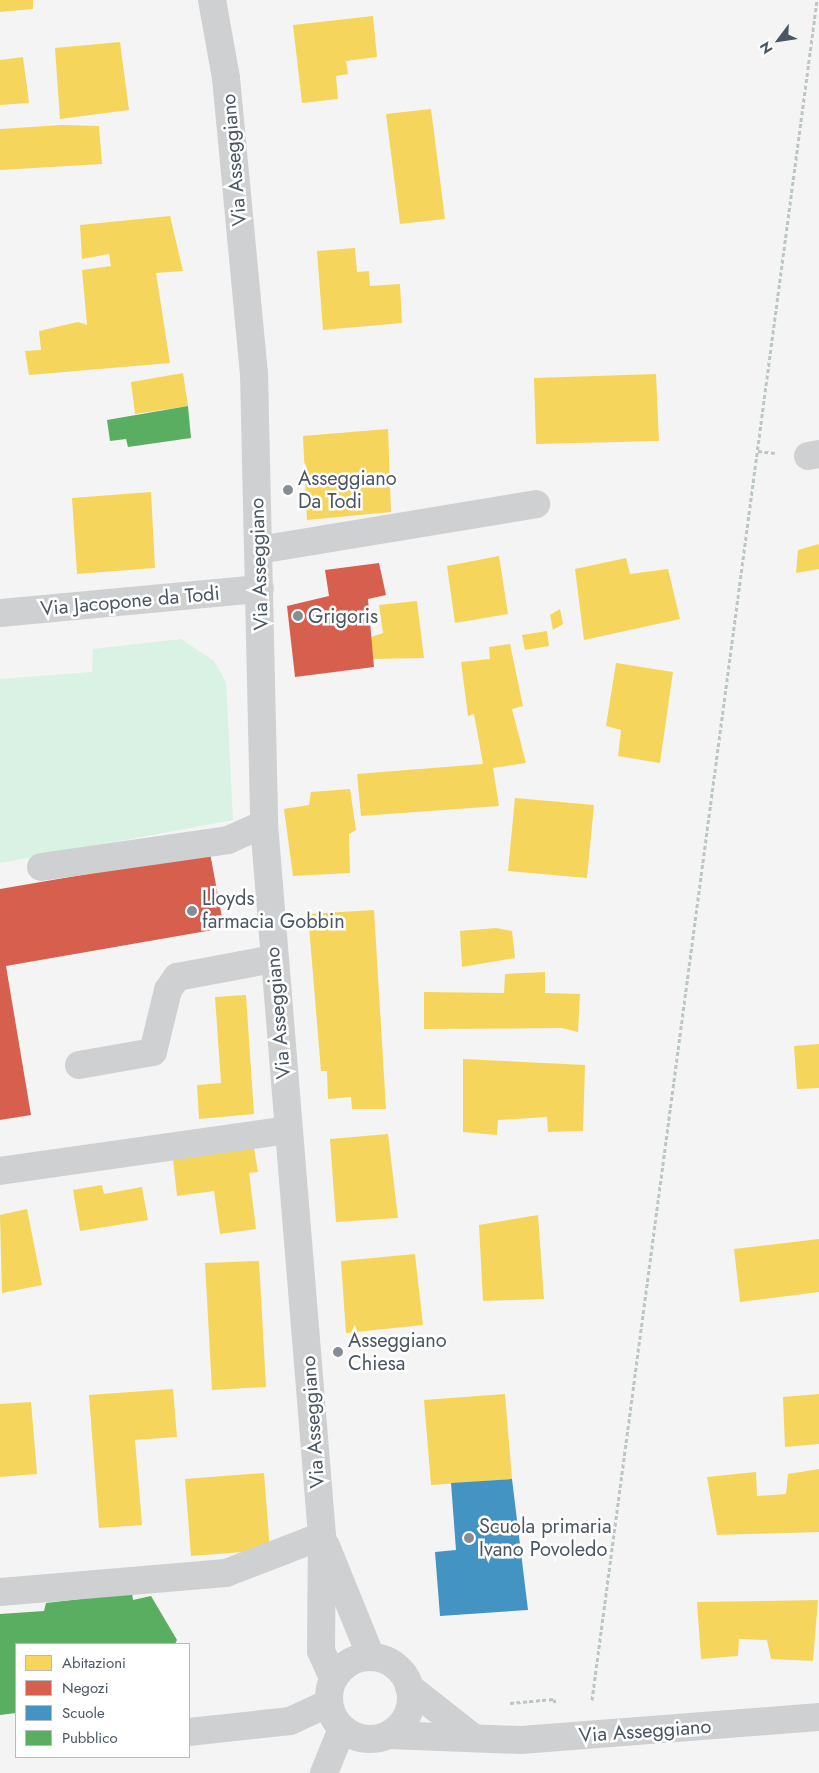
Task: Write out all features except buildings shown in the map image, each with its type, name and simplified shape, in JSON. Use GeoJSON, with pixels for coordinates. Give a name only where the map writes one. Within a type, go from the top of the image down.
{"type":"FeatureCollection","features":[{"type":"Feature","properties":{"kind":"street","name":"Via Asseggiano"},"geometry":{"type":"LineString","coordinates":[[212,0],[226,78],[254,373],[264,824],[273,959],[322,1536],[321,1651],[342,1729],[361,1738],[389,1735],[470,1735],[522,1740],[819,1717]]}},
{"type":"Feature","properties":{"kind":"street"},"geometry":{"type":"LineString","coordinates":[[259,550],[536,504]]}},
{"type":"Feature","properties":{"kind":"street","name":"Via Jacopone da Todi"},"geometry":{"type":"LineString","coordinates":[[0,613],[260,588]]}},
{"type":"Feature","properties":{"kind":"street"},"geometry":{"type":"LineString","coordinates":[[42,867],[228,840],[264,824]]}},
{"type":"Feature","properties":{"kind":"street"},"geometry":{"type":"LineString","coordinates":[[79,1065],[152,1052],[168,990],[177,977],[273,959]]}},
{"type":"Feature","properties":{"kind":"street"},"geometry":{"type":"LineString","coordinates":[[0,1171],[288,1130]]}},
{"type":"Feature","properties":{"kind":"street","name":"Via Asseggiano"},"geometry":{"type":"LineString","coordinates":[[322,1536],[371,1657]]}},
{"type":"Feature","properties":{"kind":"street"},"geometry":{"type":"LineString","coordinates":[[0,1592],[226,1573],[322,1536]]}},
{"type":"Feature","properties":{"kind":"street"},"geometry":{"type":"LineString","coordinates":[[190,1732],[290,1721],[331,1691],[350,1661],[371,1657],[394,1666],[410,1687],[470,1735]]}},
{"type":"Feature","properties":{"kind":"street"},"geometry":{"type":"LineString","coordinates":[[389,1735],[407,1715],[410,1687]]}},
{"type":"Feature","properties":{"kind":"street"},"geometry":{"type":"LineString","coordinates":[[324,1773],[342,1729]]}},
{"type":"Feature","properties":{"kind":"path"},"geometry":{"type":"LineString","coordinates":[[592,1735],[590,1711],[817,0]]}},
{"type":"Feature","properties":{"kind":"green space"},"geometry":{"type":"Polygon","coordinates":[[[181,639],[214,661],[226,682],[233,820],[0,863],[0,679],[92,672],[93,649],[181,639]]]}},
{"type":"Feature","properties":{"kind":"place","name":"Asseggiano Da Todi"},"geometry":{"type":"Point","coordinates":[288,490]}},
{"type":"Feature","properties":{"kind":"place","name":"Grigoris"},"geometry":{"type":"Point","coordinates":[298,616]}},
{"type":"Feature","properties":{"kind":"place","name":"Lloyds farmacia Gobbin"},"geometry":{"type":"Point","coordinates":[192,911]}},
{"type":"Feature","properties":{"kind":"place","name":"Asseggiano Chiesa"},"geometry":{"type":"Point","coordinates":[338,1352]}},
{"type":"Feature","properties":{"kind":"place","name":"Scuola primaria Ivano Povoledo"},"geometry":{"type":"Point","coordinates":[469,1538]}}]}
